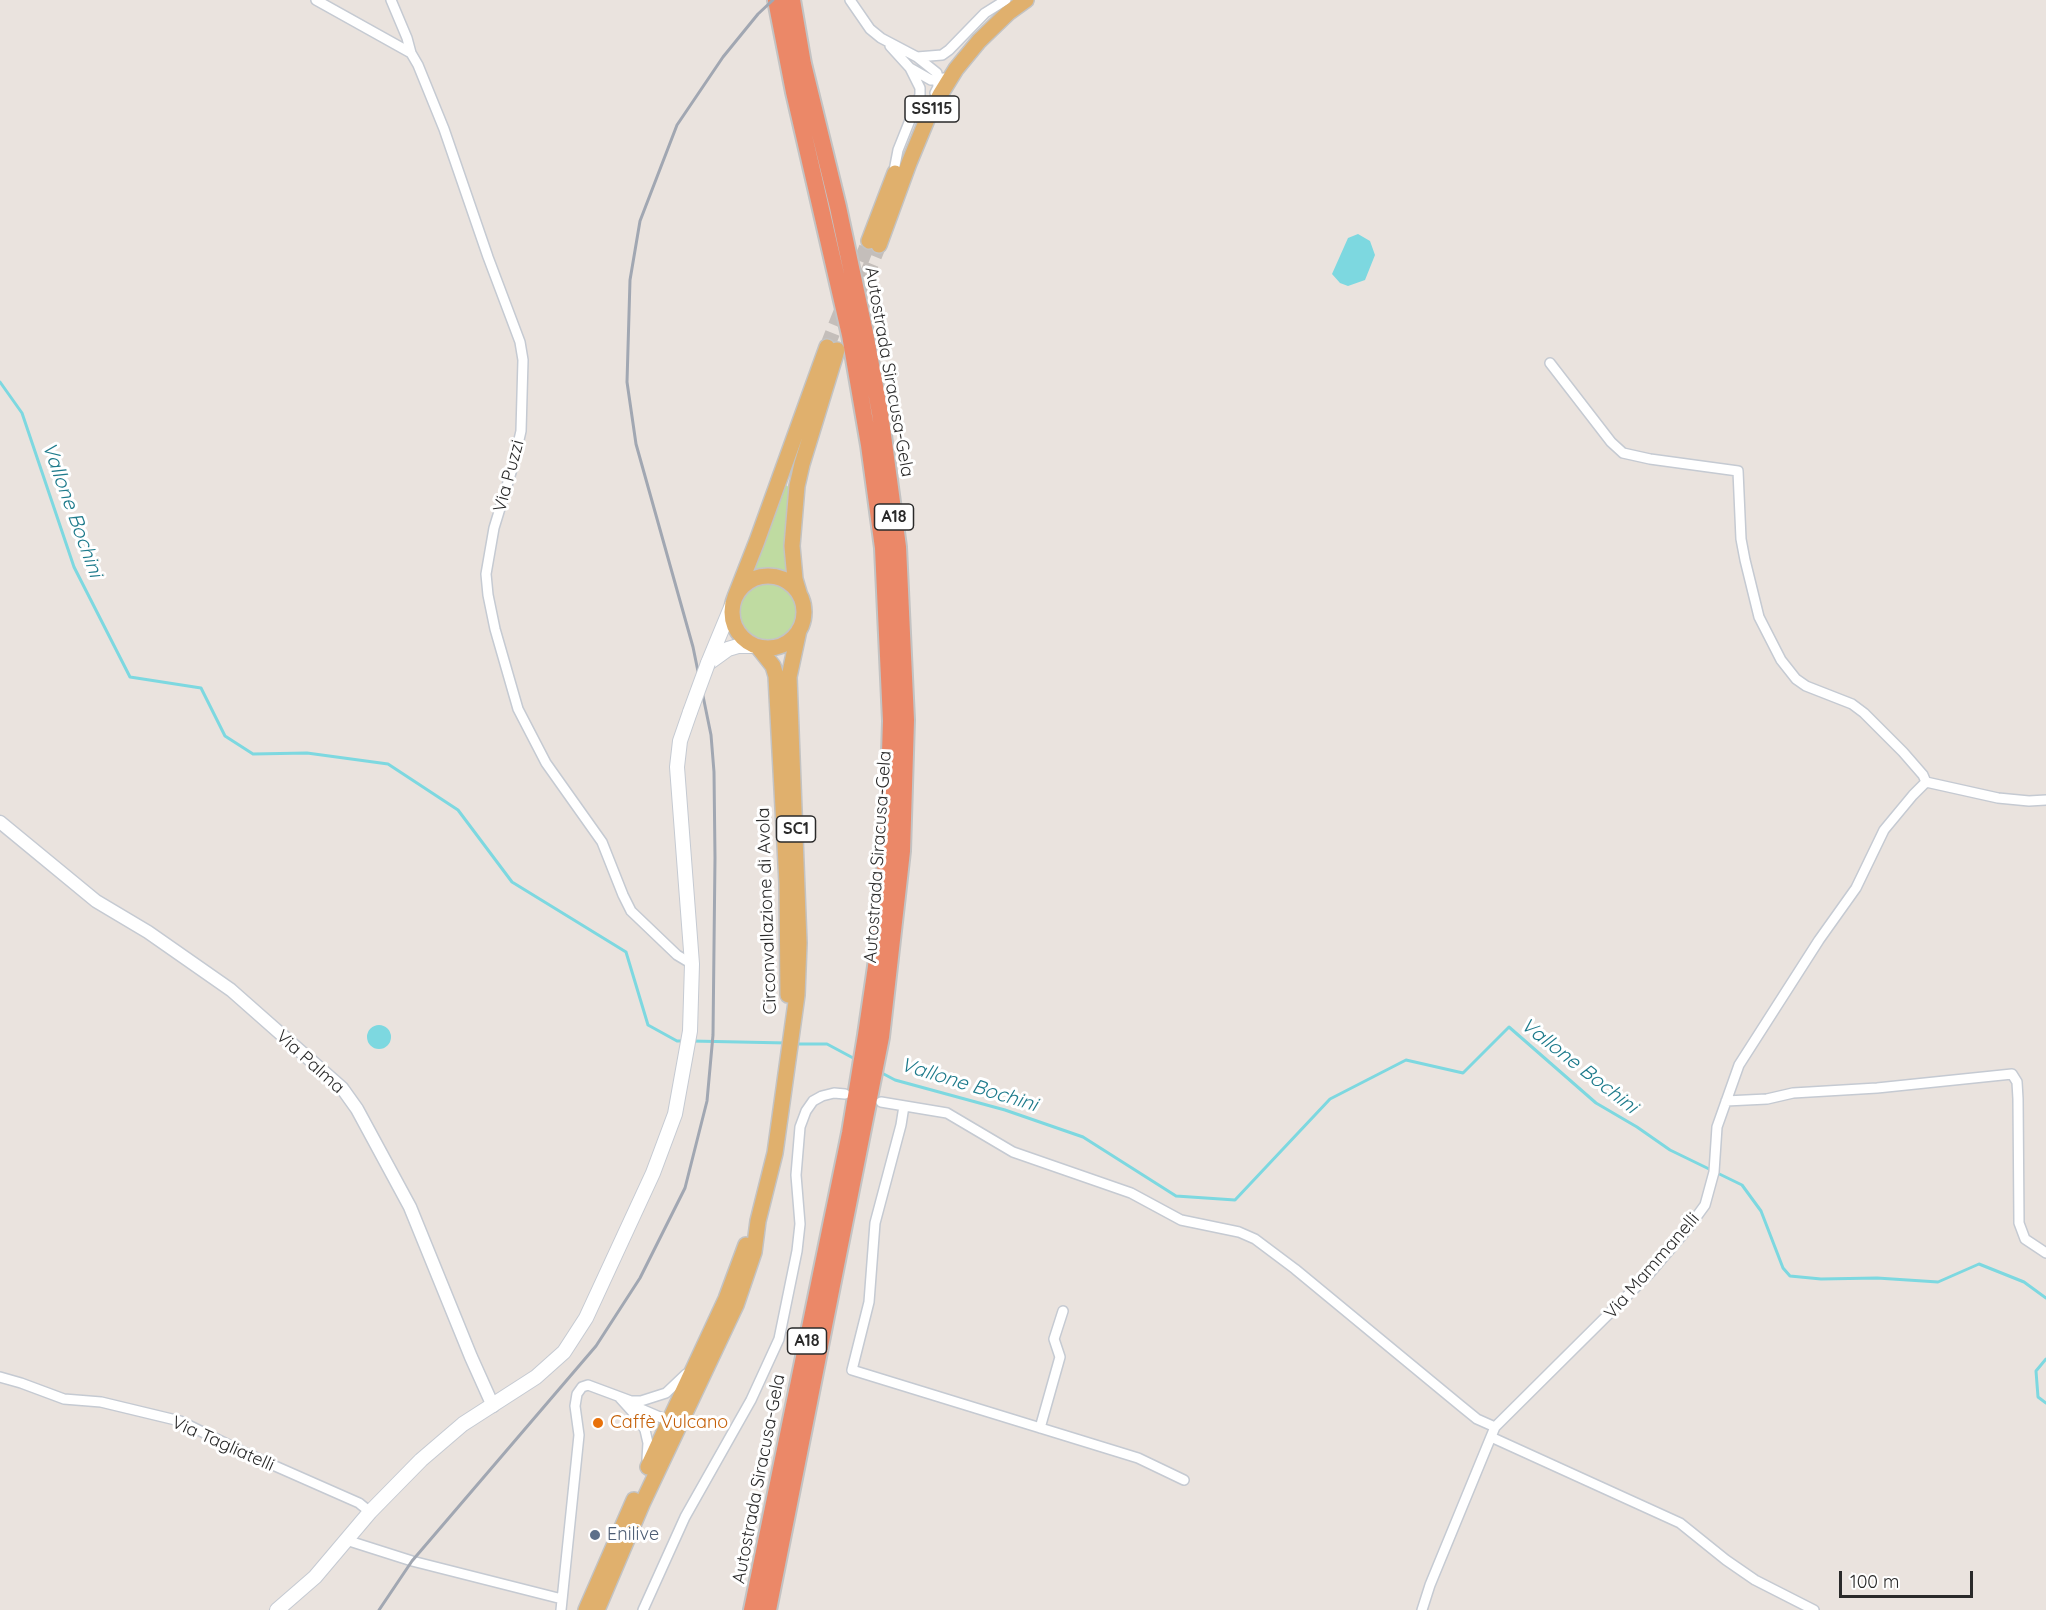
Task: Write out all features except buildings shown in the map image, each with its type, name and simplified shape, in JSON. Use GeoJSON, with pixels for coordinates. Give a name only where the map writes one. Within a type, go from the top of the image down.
{"type":"FeatureCollection","features":[{"type":"Feature","properties":{"kind":"highway","name":"Autostrada Siracusa-Gela"},"geometry":{"type":"LineString","coordinates":[[776,0],[850,334],[869,445],[883,548],[891,721],[886,850],[874,1036]]}},
{"type":"Feature","properties":{"kind":"highway","name":"Autostrada Siracusa-Gela"},"geometry":{"type":"LineString","coordinates":[[793,3],[804,64],[865,333],[880,413],[898,547],[906,720],[902,851],[892,954],[874,1036]]}},
{"type":"Feature","properties":{"kind":"highway","name":"A18"},"geometry":{"type":"LineString","coordinates":[[867,1075],[874,1036]]}},
{"type":"Feature","properties":{"kind":"highway","name":"Autostrada Siracusa-Gela"},"geometry":{"type":"LineString","coordinates":[[752,1610],[849,1133],[867,1075]]}},
{"type":"Feature","properties":{"kind":"highway","name":"Autostrada Siracusa-Gela"},"geometry":{"type":"LineString","coordinates":[[768,1610],[867,1075]]}},
{"type":"Feature","properties":{"kind":"main road","name":"SS115"},"geometry":{"type":"LineString","coordinates":[[1016,0],[984,22],[951,60],[939,79],[922,109],[892,181],[874,243],[940,94],[956,69],[988,32],[1008,12],[1026,0]]}},
{"type":"Feature","properties":{"kind":"main road"},"geometry":{"type":"LineString","coordinates":[[277,1610],[315,1577],[370,1512],[421,1460],[464,1424],[536,1377],[569,1345],[586,1318],[653,1173],[675,1114],[690,1031],[692,964],[677,767],[680,741],[708,663],[832,348],[796,486],[792,546],[795,579],[804,613],[799,630],[786,643],[777,647],[738,646],[728,649],[708,663]]}},
{"type":"Feature","properties":{"kind":"main road"},"geometry":{"type":"LineString","coordinates":[[757,647],[744,640],[736,630],[732,618],[733,601],[746,583],[763,576],[780,578],[789,582],[800,596]]}},
{"type":"Feature","properties":{"kind":"main road","name":"Circonvallazione di Avola"},"geometry":{"type":"LineString","coordinates":[[792,1029],[797,995],[800,943],[789,676],[799,630]]}},
{"type":"Feature","properties":{"kind":"main road","name":"Circonvallazione di Avola"},"geometry":{"type":"LineString","coordinates":[[757,647],[773,666],[776,676],[787,882],[788,994],[792,1029]]}},
{"type":"Feature","properties":{"kind":"main road"},"geometry":{"type":"LineString","coordinates":[[586,1610],[646,1471],[677,1420],[736,1305],[754,1252],[758,1221],[776,1154],[792,1029]]}},
{"type":"Feature","properties":{"kind":"main road"},"geometry":{"type":"LineString","coordinates":[[597,1610],[677,1420],[696,1363],[726,1299],[745,1247],[758,1221]]}},
{"type":"Feature","properties":{"kind":"street"},"geometry":{"type":"LineString","coordinates":[[316,0],[411,53]]}},
{"type":"Feature","properties":{"kind":"street","name":"Via Puzzi"},"geometry":{"type":"LineString","coordinates":[[391,0],[444,129],[520,342],[523,383],[521,431],[494,528],[486,574],[495,629],[518,709],[546,763],[602,842],[622,895],[631,911],[678,955],[692,964]]}},
{"type":"Feature","properties":{"kind":"street"},"geometry":{"type":"LineString","coordinates":[[850,0],[870,29],[886,42],[910,68],[920,88],[920,95],[898,150],[892,181]]}},
{"type":"Feature","properties":{"kind":"street"},"geometry":{"type":"LineString","coordinates":[[917,57],[942,55],[985,13],[1006,0]]}},
{"type":"Feature","properties":{"kind":"street"},"geometry":{"type":"LineString","coordinates":[[910,68],[931,80],[945,77],[970,45],[988,32]]}},
{"type":"Feature","properties":{"kind":"street"},"geometry":{"type":"LineString","coordinates":[[886,42],[917,57],[937,73],[939,79],[938,87],[914,137],[909,162]]}},
{"type":"Feature","properties":{"kind":"street"},"geometry":{"type":"LineString","coordinates":[[1550,363],[1611,442],[1623,453],[1738,471],[1741,539],[1760,617],[1781,660],[1796,679],[1806,686],[1852,704],[1864,713],[1903,752],[1923,775],[1926,782],[1998,798],[2046,800]]}},
{"type":"Feature","properties":{"kind":"street","name":"Via Mammanelli"},"geometry":{"type":"LineString","coordinates":[[1422,1610],[1434,1574],[1495,1427],[1649,1274],[1705,1205],[1714,1172],[1717,1127],[1739,1065],[1819,940],[1856,888],[1884,830],[1926,782]]}},
{"type":"Feature","properties":{"kind":"street","name":"Via Palma"},"geometry":{"type":"LineString","coordinates":[[0,822],[96,901],[148,932],[231,990],[342,1088],[357,1109],[410,1207],[493,1406]]}},
{"type":"Feature","properties":{"kind":"street"},"geometry":{"type":"LineString","coordinates":[[1726,1101],[1767,1099],[1793,1092],[1877,1088],[2012,1074],[2017,1082],[2018,1099],[2019,1223],[2025,1239],[2046,1254]]}},
{"type":"Feature","properties":{"kind":"street"},"geometry":{"type":"LineString","coordinates":[[643,1610],[684,1517],[751,1400],[779,1339],[797,1251],[800,1224],[796,1175],[800,1127],[806,1110],[813,1101],[822,1096],[834,1093],[844,1094]]}},
{"type":"Feature","properties":{"kind":"street"},"geometry":{"type":"LineString","coordinates":[[881,1102],[922,1107],[947,1113],[1013,1152],[1131,1193],[1181,1220],[1239,1232],[1255,1239],[1296,1269],[1477,1419],[1495,1427]]}},
{"type":"Feature","properties":{"kind":"street"},"geometry":{"type":"LineString","coordinates":[[904,1106],[875,1223],[869,1302],[852,1370],[1138,1458],[1184,1480]]}},
{"type":"Feature","properties":{"kind":"street"},"geometry":{"type":"LineString","coordinates":[[1040,1428],[1060,1357],[1054,1339],[1063,1311]]}},
{"type":"Feature","properties":{"kind":"street"},"geometry":{"type":"LineString","coordinates":[[625,1400],[641,1401],[666,1393],[676,1386],[696,1363]]}},
{"type":"Feature","properties":{"kind":"street","name":"Via Tagliatelli"},"geometry":{"type":"LineString","coordinates":[[0,1377],[64,1399],[101,1402],[180,1421],[251,1456],[359,1503],[370,1512]]}},
{"type":"Feature","properties":{"kind":"street"},"geometry":{"type":"LineString","coordinates":[[561,1610],[579,1435],[575,1406],[577,1394],[582,1387],[588,1385],[664,1412],[677,1420]]}},
{"type":"Feature","properties":{"kind":"street"},"geometry":{"type":"LineString","coordinates":[[625,1400],[645,1430],[648,1451],[646,1471]]}},
{"type":"Feature","properties":{"kind":"street"},"geometry":{"type":"LineString","coordinates":[[1491,1437],[1680,1523],[1755,1580],[1814,1610]]}},
{"type":"Feature","properties":{"kind":"street"},"geometry":{"type":"LineString","coordinates":[[346,1540],[412,1561],[562,1599]]}},
{"type":"Feature","properties":{"kind":"green space"},"geometry":{"type":"Polygon","coordinates":[[[786,485],[790,488],[789,576],[771,571],[751,574],[783,488],[786,485]]]}},
{"type":"Feature","properties":{"kind":"green space"},"geometry":{"type":"Polygon","coordinates":[[[762,582],[774,582],[785,587],[793,595],[798,612],[796,624],[785,637],[774,642],[762,642],[751,637],[743,629],[738,618],[738,606],[743,595],[751,587],[762,582]]]}},
{"type":"Feature","properties":{"kind":"water"},"geometry":{"type":"Polygon","coordinates":[[[1358,234],[1370,241],[1375,255],[1365,280],[1348,286],[1340,283],[1332,274],[1348,238],[1358,234]]]}},
{"type":"Feature","properties":{"kind":"water"},"geometry":{"type":"Polygon","coordinates":[[[379,1025],[384,1026],[390,1032],[390,1042],[384,1048],[379,1049],[374,1048],[368,1042],[367,1037],[368,1032],[374,1026],[379,1025]]]}},
{"type":"Feature","properties":{"kind":"waterway","name":"Vallone Bochini"},"geometry":{"type":"LineString","coordinates":[[0,382],[22,413],[74,567],[130,677],[201,688],[225,736],[253,754],[307,753],[388,764],[458,810],[512,882],[626,952],[648,1025],[677,1041],[685,1041]]}},
{"type":"Feature","properties":{"kind":"waterway","name":"Vallone Bochini"},"geometry":{"type":"LineString","coordinates":[[880,1072],[895,1080],[1005,1110],[1083,1137],[1176,1196],[1235,1200],[1330,1099],[1406,1060],[1463,1073],[1509,1027],[1596,1103],[1670,1150],[1742,1185],[1761,1211],[1783,1268],[1790,1276],[1938,1282],[1979,1264],[2024,1282],[2046,1298]]}},
{"type":"Feature","properties":{"kind":"waterway","name":"Vallone Bochini"},"geometry":{"type":"LineString","coordinates":[[691,1041],[787,1043]]}},
{"type":"Feature","properties":{"kind":"waterway","name":"Vallone Bochini"},"geometry":{"type":"LineString","coordinates":[[796,1044],[827,1044],[855,1059]]}},
{"type":"Feature","properties":{"kind":"waterway","name":"Vallone Bochini"},"geometry":{"type":"LineString","coordinates":[[2046,1359],[2036,1371],[2038,1397],[2046,1403]]}},
{"type":"Feature","properties":{"kind":"tunnel"},"geometry":{"type":"LineString","coordinates":[[827,347],[869,241]]}},
{"type":"Feature","properties":{"kind":"tunnel"},"geometry":{"type":"LineString","coordinates":[[857,299],[879,245]]}},
{"type":"Feature","properties":{"kind":"railway"},"geometry":{"type":"LineString","coordinates":[[379,1610],[412,1561],[596,1346],[640,1278],[685,1188],[707,1101],[713,1035],[715,858],[711,735],[693,647],[636,444],[627,382],[630,280],[640,221],[677,125],[723,57],[758,14],[773,0]]}},
{"type":"Feature","properties":{"kind":"place","name":"Caffè Vulcano"},"geometry":{"type":"Point","coordinates":[598,1423]}},
{"type":"Feature","properties":{"kind":"place","name":"Enilive"},"geometry":{"type":"Point","coordinates":[595,1535]}}]}
